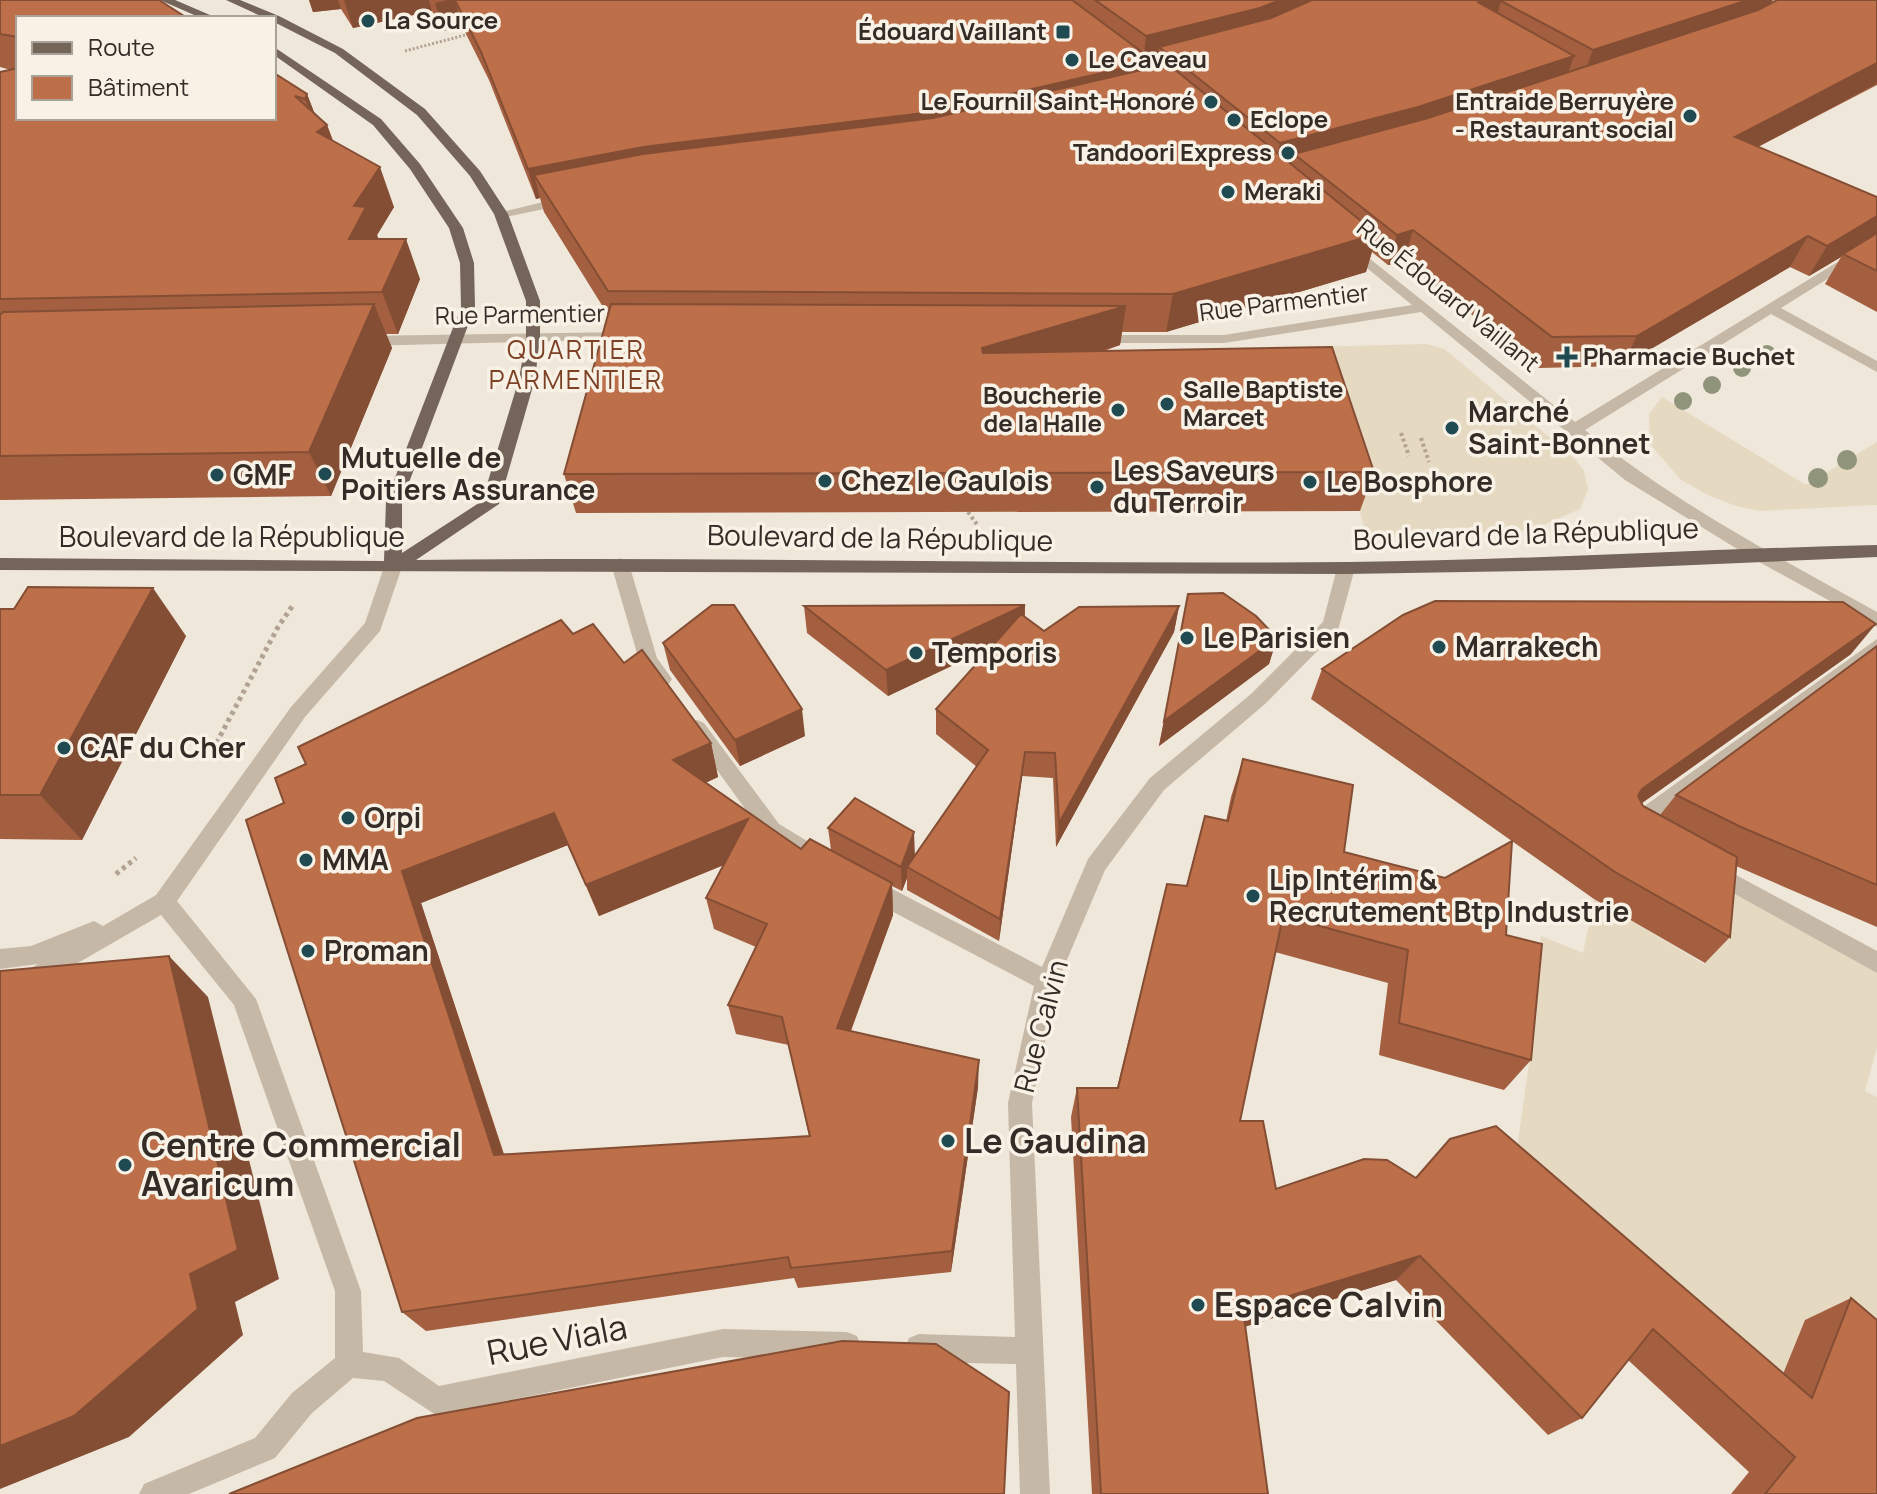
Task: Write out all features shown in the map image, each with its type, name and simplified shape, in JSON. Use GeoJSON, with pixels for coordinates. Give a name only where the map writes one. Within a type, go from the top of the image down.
{"type":"FeatureCollection","features":[{"type":"Feature","properties":{"kind":"main road"},"geometry":{"type":"LineString","coordinates":[[165,0],[206,16]]}},
{"type":"Feature","properties":{"kind":"main road"},"geometry":{"type":"LineString","coordinates":[[231,0],[270,16]]}},
{"type":"Feature","properties":{"kind":"main road"},"geometry":{"type":"LineString","coordinates":[[276,19],[359,63],[421,112],[475,174],[501,214],[533,301],[533,339],[527,379],[490,504],[393,567]]}},
{"type":"Feature","properties":{"kind":"main road"},"geometry":{"type":"LineString","coordinates":[[276,51],[377,122],[415,167],[456,228],[467,263],[468,307],[394,501],[393,567]]}},
{"type":"Feature","properties":{"kind":"main road","name":"Boulevard de la République"},"geometry":{"type":"LineString","coordinates":[[0,564],[1346,568],[1578,564],[1877,551]]}},
{"type":"Feature","properties":{"kind":"street"},"geometry":{"type":"LineString","coordinates":[[501,214],[577,198]]}},
{"type":"Feature","properties":{"kind":"street","name":"Rue Édouard Vaillant"},"geometry":{"type":"LineString","coordinates":[[1341,239],[1631,476],[1758,554],[1877,620]]}},
{"type":"Feature","properties":{"kind":"street"},"geometry":{"type":"LineString","coordinates":[[1574,430],[1877,242]]}},
{"type":"Feature","properties":{"kind":"street","name":"Rue Parmentier"},"geometry":{"type":"LineString","coordinates":[[1075,339],[1224,339],[1422,308]]}},
{"type":"Feature","properties":{"kind":"street"},"geometry":{"type":"LineString","coordinates":[[1770,308],[1877,367]]}},
{"type":"Feature","properties":{"kind":"street","name":"Rue Parmentier"},"geometry":{"type":"LineString","coordinates":[[349,342],[638,336]]}},
{"type":"Feature","properties":{"kind":"street"},"geometry":{"type":"LineString","coordinates":[[620,564],[648,660],[772,830],[849,878],[1047,981]]}},
{"type":"Feature","properties":{"kind":"street"},"geometry":{"type":"LineString","coordinates":[[0,998],[164,902],[298,712],[373,626],[393,567]]}},
{"type":"Feature","properties":{"kind":"street","name":"Rue Calvin"},"geometry":{"type":"LineString","coordinates":[[1035,1494],[1027,1351],[1020,1103],[1047,981],[1096,865],[1157,784],[1258,699],[1331,625],[1346,568]]}},
{"type":"Feature","properties":{"kind":"street"},"geometry":{"type":"LineString","coordinates":[[1657,841],[1630,826],[1877,646]]}},
{"type":"Feature","properties":{"kind":"street"},"geometry":{"type":"LineString","coordinates":[[1697,862],[1877,963]]}},
{"type":"Feature","properties":{"kind":"street"},"geometry":{"type":"LineString","coordinates":[[0,959],[32,956],[164,902]]}},
{"type":"Feature","properties":{"kind":"street"},"geometry":{"type":"LineString","coordinates":[[154,1494],[265,1448],[302,1403],[349,1364],[348,1291],[244,999],[164,902]]}},
{"type":"Feature","properties":{"kind":"street","name":"Rue Viala"},"geometry":{"type":"LineString","coordinates":[[349,1364],[389,1368],[436,1401],[723,1343],[1027,1351]]}},
{"type":"Feature","properties":{"kind":"path"},"geometry":{"type":"LineString","coordinates":[[359,63],[480,31]]}},
{"type":"Feature","properties":{"kind":"path"},"geometry":{"type":"LineString","coordinates":[[1401,433],[1409,456]]}},
{"type":"Feature","properties":{"kind":"path"},"geometry":{"type":"LineString","coordinates":[[1421,438],[1429,462]]}},
{"type":"Feature","properties":{"kind":"path"},"geometry":{"type":"LineString","coordinates":[[206,761],[278,627],[321,565]]}},
{"type":"Feature","properties":{"kind":"path"},"geometry":{"type":"LineString","coordinates":[[112,877],[142,853]]}},
{"type":"Feature","properties":{"kind":"shaded area"},"geometry":{"type":"Polygon","coordinates":[[[1426,344],[1444,349],[1452,355],[1576,460],[1584,471],[1588,489],[1580,509],[1530,531],[1367,536],[1312,347],[1426,344]]]}},
{"type":"Feature","properties":{"kind":"shaded area"},"geometry":{"type":"Polygon","coordinates":[[[1662,397],[1806,485],[1877,442],[1877,505],[1759,511],[1710,496],[1681,480],[1650,444],[1649,414],[1662,397]]]}},
{"type":"Feature","properties":{"kind":"shaded area"},"geometry":{"type":"Polygon","coordinates":[[[1710,870],[1877,963],[1877,1047],[1865,1091],[1877,1097],[1877,1381],[1766,1416],[1511,1191],[1534,1028],[1535,983],[1541,936],[1583,953],[1594,899],[1704,964],[1711,898],[1710,870]]]}},
{"type":"Feature","properties":{"kind":"building"},"geometry":{"type":"Polygon","coordinates":[[[0,0],[159,0],[184,16],[16,16],[16,37],[0,34],[0,0]]]}},
{"type":"Feature","properties":{"kind":"building"},"geometry":{"type":"Polygon","coordinates":[[[455,0],[1072,0],[1154,61],[932,112],[643,147],[528,169],[481,52],[455,0]]]}},
{"type":"Feature","properties":{"kind":"building"},"geometry":{"type":"Polygon","coordinates":[[[1095,0],[1280,0],[1260,8],[1146,36],[1095,0]]]}},
{"type":"Feature","properties":{"kind":"building"},"geometry":{"type":"Polygon","coordinates":[[[1312,0],[1479,0],[1574,56],[1418,107],[1280,143],[1159,47],[1271,18],[1312,0]]]}},
{"type":"Feature","properties":{"kind":"building"},"geometry":{"type":"Polygon","coordinates":[[[1503,0],[1748,0],[1593,50],[1503,0]]]}},
{"type":"Feature","properties":{"kind":"building"},"geometry":{"type":"Polygon","coordinates":[[[1777,0],[1877,0],[1877,63],[1735,137],[1877,197],[1877,216],[1827,246],[1808,236],[1637,336],[1552,337],[1413,230],[1397,235],[1294,154],[1428,118],[1758,10],[1777,0]]]}},
{"type":"Feature","properties":{"kind":"building"},"geometry":{"type":"Polygon","coordinates":[[[1168,64],[1377,234],[1173,294],[608,291],[534,175],[643,154],[933,118],[1168,64]]]}},
{"type":"Feature","properties":{"kind":"building"},"geometry":{"type":"Polygon","coordinates":[[[16,68],[16,120],[276,120],[276,74],[307,94],[305,99],[295,96],[327,125],[317,132],[380,167],[354,206],[366,207],[349,239],[406,239],[382,292],[0,299],[0,72],[16,68]]]}},
{"type":"Feature","properties":{"kind":"building"},"geometry":{"type":"Polygon","coordinates":[[[1877,233],[1877,271],[1843,254],[1877,233]]]}},
{"type":"Feature","properties":{"kind":"building"},"geometry":{"type":"Polygon","coordinates":[[[374,304],[309,452],[0,456],[0,315],[3,312],[374,304]]]}},
{"type":"Feature","properties":{"kind":"building"},"geometry":{"type":"Polygon","coordinates":[[[611,304],[1126,306],[982,348],[983,353],[1332,347],[1374,472],[564,474],[611,304]]]}},
{"type":"Feature","properties":{"kind":"building"},"geometry":{"type":"Polygon","coordinates":[[[28,587],[153,588],[40,795],[0,795],[0,609],[14,609],[28,587]]]}},
{"type":"Feature","properties":{"kind":"building"},"geometry":{"type":"Polygon","coordinates":[[[1223,593],[1256,616],[1277,638],[1164,721],[1188,594],[1223,593]]]}},
{"type":"Feature","properties":{"kind":"building"},"geometry":{"type":"Polygon","coordinates":[[[1435,601],[1843,602],[1876,624],[1642,789],[1638,796],[1643,806],[1737,857],[1730,937],[1615,872],[1322,669],[1403,615],[1435,601]]]}},
{"type":"Feature","properties":{"kind":"building"},"geometry":{"type":"Polygon","coordinates":[[[712,605],[734,605],[802,709],[735,740],[663,643],[712,605]]]}},
{"type":"Feature","properties":{"kind":"building"},"geometry":{"type":"Polygon","coordinates":[[[1025,605],[886,670],[804,606],[1025,605]]]}},
{"type":"Feature","properties":{"kind":"building"},"geometry":{"type":"Polygon","coordinates":[[[1179,606],[1059,823],[1055,753],[1025,752],[1000,919],[907,867],[988,750],[936,709],[1021,614],[1044,631],[1079,607],[1179,606]]]}},
{"type":"Feature","properties":{"kind":"building"},"geometry":{"type":"Polygon","coordinates":[[[561,620],[573,634],[593,624],[624,663],[642,650],[711,743],[673,760],[801,849],[810,839],[892,883],[837,1028],[979,1060],[952,1251],[791,1268],[788,1257],[402,1312],[246,820],[284,803],[275,778],[306,764],[298,747],[561,620]],[[554,813],[402,871],[494,1155],[810,1136],[782,1017],[728,1005],[767,924],[706,898],[748,819],[586,885],[554,813]]]}},
{"type":"Feature","properties":{"kind":"building"},"geometry":{"type":"Polygon","coordinates":[[[1877,646],[1877,885],[1741,827],[1676,795],[1877,646]]]}},
{"type":"Feature","properties":{"kind":"building"},"geometry":{"type":"Polygon","coordinates":[[[1243,759],[1353,785],[1344,852],[1445,878],[1512,841],[1506,935],[1542,944],[1531,1060],[1399,1023],[1408,950],[1283,916],[1240,1121],[1263,1121],[1276,1189],[1364,1159],[1387,1160],[1416,1178],[1450,1139],[1496,1126],[1812,1398],[1851,1298],[1877,1320],[1877,1494],[1765,1494],[1795,1457],[1653,1329],[1582,1418],[1420,1256],[1243,1310],[1268,1494],[1101,1494],[1077,1088],[1118,1088],[1167,884],[1187,886],[1205,816],[1228,821],[1243,759]]]}},
{"type":"Feature","properties":{"kind":"building"},"geometry":{"type":"Polygon","coordinates":[[[855,798],[914,832],[901,867],[828,828],[855,798]]]}},
{"type":"Feature","properties":{"kind":"building","name":"Centre Commercial Avaricum"},"geometry":{"type":"Polygon","coordinates":[[[169,956],[238,1250],[190,1274],[198,1309],[74,1416],[0,1446],[0,971],[169,956]]]}},
{"type":"Feature","properties":{"kind":"building"},"geometry":{"type":"Polygon","coordinates":[[[842,1341],[936,1344],[1009,1392],[1004,1494],[229,1494],[417,1418],[842,1341]]]}},
{"type":"Feature","properties":{"kind":"place","name":"La Source"},"geometry":{"type":"Point","coordinates":[368,21]}},
{"type":"Feature","properties":{"kind":"place","name":"Édouard Vaillant"},"geometry":{"type":"Point","coordinates":[1063,32]}},
{"type":"Feature","properties":{"kind":"place","name":"Le Caveau"},"geometry":{"type":"Point","coordinates":[1072,60]}},
{"type":"Feature","properties":{"kind":"place","name":"Le Fournil Saint-Honoré"},"geometry":{"type":"Point","coordinates":[1211,102]}},
{"type":"Feature","properties":{"kind":"place","name":"Entraide Berruyère - Restaurant social"},"geometry":{"type":"Point","coordinates":[1690,116]}},
{"type":"Feature","properties":{"kind":"place","name":"Eclope"},"geometry":{"type":"Point","coordinates":[1234,120]}},
{"type":"Feature","properties":{"kind":"place","name":"Tandoori Express"},"geometry":{"type":"Point","coordinates":[1288,153]}},
{"type":"Feature","properties":{"kind":"place","name":"Meraki"},"geometry":{"type":"Point","coordinates":[1228,192]}},
{"type":"Feature","properties":{"kind":"place","name":"Pharmacie Buchet"},"geometry":{"type":"Point","coordinates":[1567,357]}},
{"type":"Feature","properties":{"kind":"place","name":"Salle Baptiste Marcet"},"geometry":{"type":"Point","coordinates":[1167,404]}},
{"type":"Feature","properties":{"kind":"place","name":"Boucherie de la Halle"},"geometry":{"type":"Point","coordinates":[1118,410]}},
{"type":"Feature","properties":{"kind":"place","name":"Marché Saint-Bonnet"},"geometry":{"type":"Point","coordinates":[1452,428]}},
{"type":"Feature","properties":{"kind":"place","name":"Mutuelle de Poitiers Assurance"},"geometry":{"type":"Point","coordinates":[325,474]}},
{"type":"Feature","properties":{"kind":"place","name":"GMF"},"geometry":{"type":"Point","coordinates":[217,475]}},
{"type":"Feature","properties":{"kind":"place","name":"Chez le Gaulois"},"geometry":{"type":"Point","coordinates":[825,481]}},
{"type":"Feature","properties":{"kind":"place","name":"Le Bosphore"},"geometry":{"type":"Point","coordinates":[1310,482]}},
{"type":"Feature","properties":{"kind":"place","name":"Les Saveurs du Terroir"},"geometry":{"type":"Point","coordinates":[1097,487]}},
{"type":"Feature","properties":{"kind":"place","name":"Le Parisien"},"geometry":{"type":"Point","coordinates":[1187,638]}},
{"type":"Feature","properties":{"kind":"place","name":"Marrakech"},"geometry":{"type":"Point","coordinates":[1439,647]}},
{"type":"Feature","properties":{"kind":"place","name":"Temporis"},"geometry":{"type":"Point","coordinates":[916,653]}},
{"type":"Feature","properties":{"kind":"place","name":"CAF du Cher"},"geometry":{"type":"Point","coordinates":[64,748]}},
{"type":"Feature","properties":{"kind":"place","name":"Orpi"},"geometry":{"type":"Point","coordinates":[348,818]}},
{"type":"Feature","properties":{"kind":"place","name":"MMA"},"geometry":{"type":"Point","coordinates":[306,860]}},
{"type":"Feature","properties":{"kind":"place","name":"Lip Intérim & Recrutement Btp Industrie"},"geometry":{"type":"Point","coordinates":[1253,896]}},
{"type":"Feature","properties":{"kind":"place","name":"Proman"},"geometry":{"type":"Point","coordinates":[308,951]}},
{"type":"Feature","properties":{"kind":"place","name":"Le Gaudina"},"geometry":{"type":"Point","coordinates":[948,1141]}},
{"type":"Feature","properties":{"kind":"place","name":"Centre Commercial Avaricum"},"geometry":{"type":"Point","coordinates":[125,1165]}},
{"type":"Feature","properties":{"kind":"place","name":"Espace Calvin"},"geometry":{"type":"Point","coordinates":[1198,1305]}},
{"type":"Feature","properties":{"kind":"district","name":"QUARTIER PARMENTIER"},"geometry":{"type":"Point","coordinates":[576,365]}}]}
